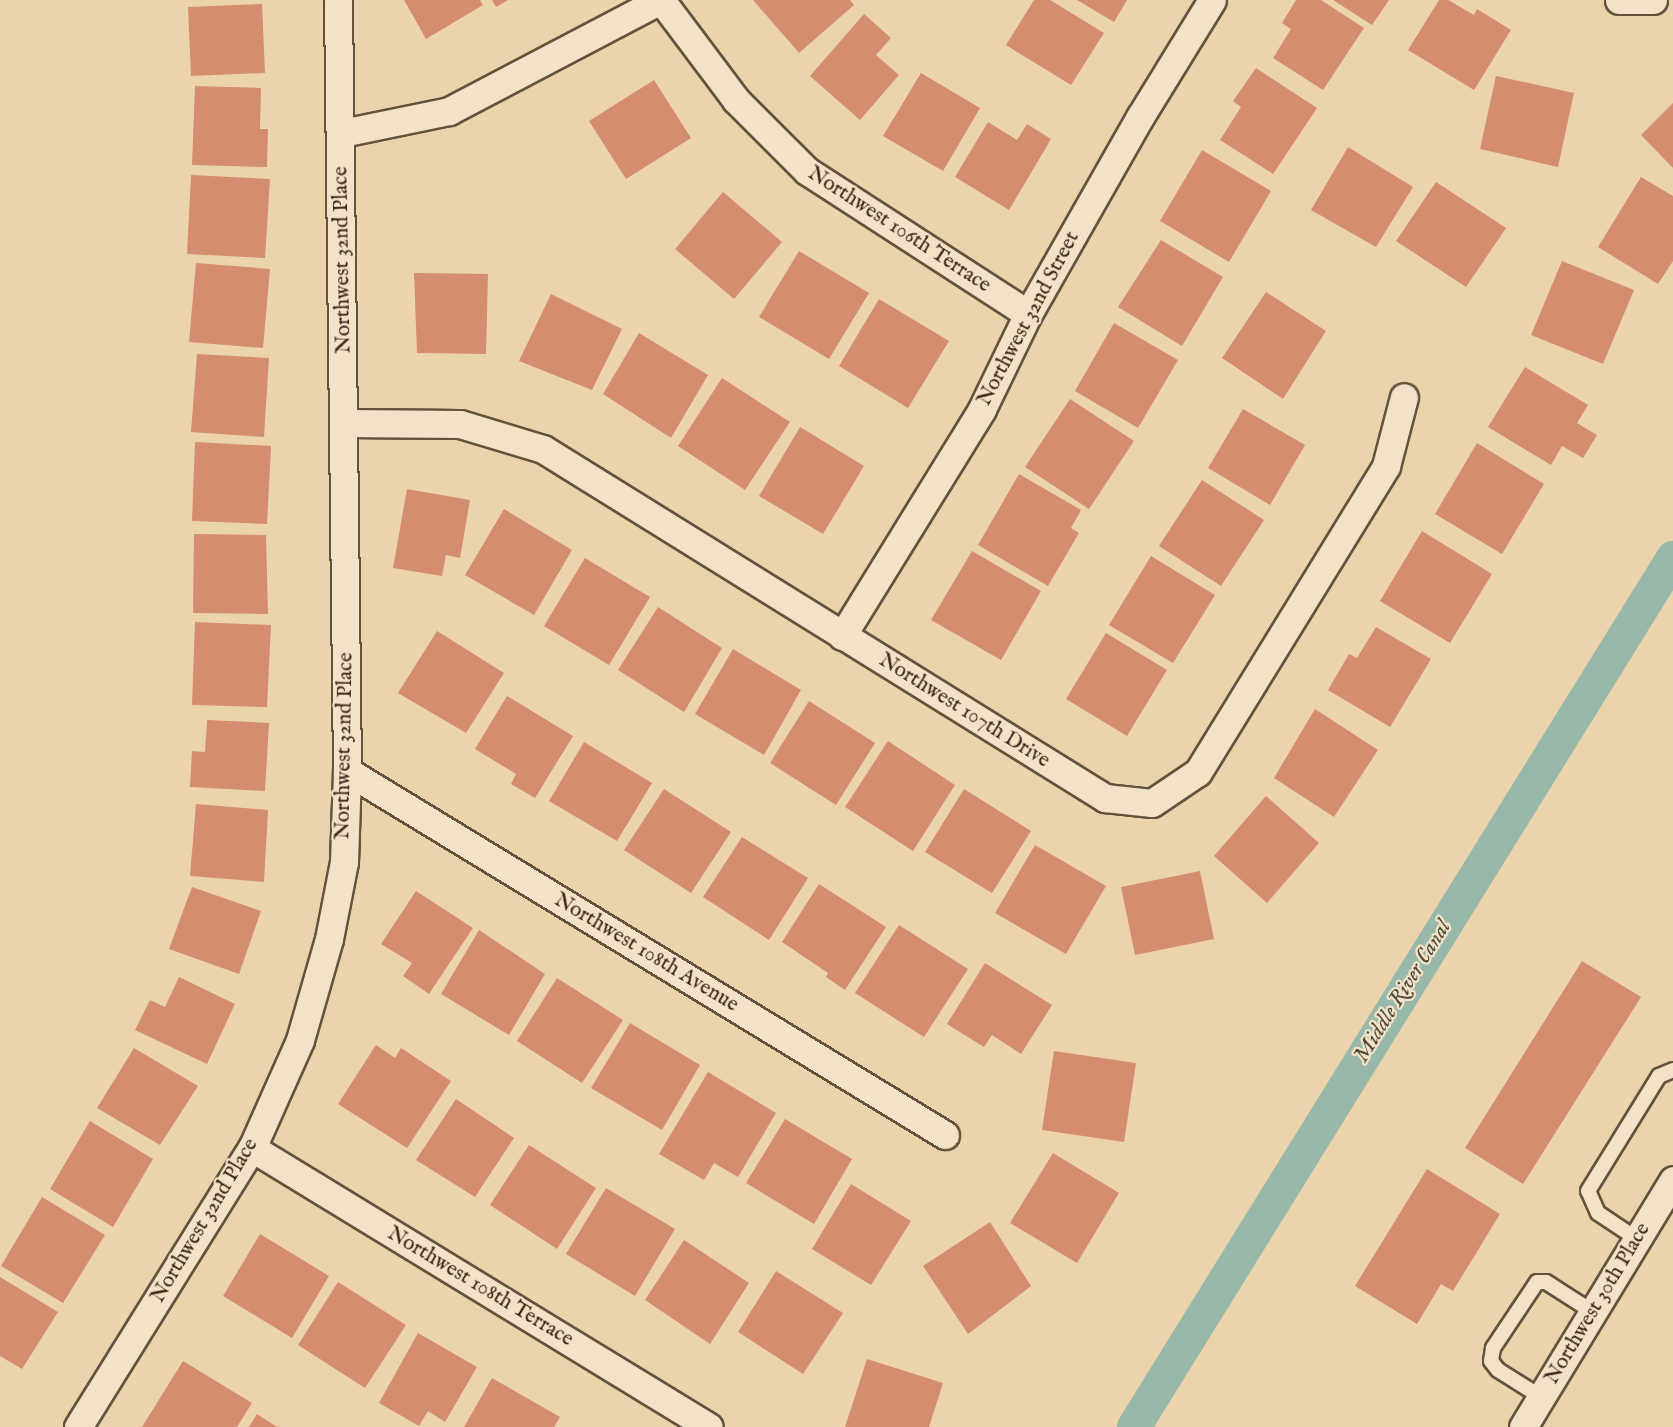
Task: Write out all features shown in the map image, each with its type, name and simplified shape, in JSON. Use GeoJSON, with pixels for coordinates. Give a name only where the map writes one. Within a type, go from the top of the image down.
{"type":"FeatureCollection","features":[{"type":"Feature","properties":{"kind":"street","name":"Northwest 32nd Place"},"geometry":{"type":"LineString","coordinates":[[78,1427],[252,1148],[300,1040],[329,939],[344,862],[347,771],[342,134],[338,0]]}},
{"type":"Feature","properties":{"kind":"street"},"geometry":{"type":"LineString","coordinates":[[342,134],[449,111],[660,0]]}},
{"type":"Feature","properties":{"kind":"street","name":"Northwest 106th Terrace"},"geometry":{"type":"LineString","coordinates":[[660,0],[736,100],[807,171],[1028,314]]}},
{"type":"Feature","properties":{"kind":"street","name":"Northwest 32nd Street"},"geometry":{"type":"LineString","coordinates":[[842,636],[982,409],[1028,314],[1140,117],[1212,0]]}},
{"type":"Feature","properties":{"kind":"street"},"geometry":{"type":"LineString","coordinates":[[1619,0],[1652,1]]}},
{"type":"Feature","properties":{"kind":"street","name":"Northwest 107th Drive"},"geometry":{"type":"LineString","coordinates":[[344,423],[460,424],[543,449],[1105,798],[1152,803],[1198,772],[1386,466],[1404,397]]}},
{"type":"Feature","properties":{"kind":"street","name":"Northwest 108th Avenue"},"geometry":{"type":"LineString","coordinates":[[347,771],[945,1135]]}},
{"type":"Feature","properties":{"kind":"street","name":"Northwest 108th Terrace"},"geometry":{"type":"LineString","coordinates":[[252,1148],[709,1427]]}},
{"type":"Feature","properties":{"kind":"street","name":"Northwest 30th Place"},"geometry":{"type":"LineString","coordinates":[[1522,1427],[1673,1180]]}},
{"type":"Feature","properties":{"kind":"lane"},"geometry":{"type":"LineString","coordinates":[[1637,1239],[1598,1213],[1588,1191],[1659,1076],[1673,1070]]}},
{"type":"Feature","properties":{"kind":"lane"},"geometry":{"type":"LineString","coordinates":[[1541,1398],[1498,1370],[1491,1361],[1493,1348],[1537,1282],[1546,1282],[1593,1312]]}},
{"type":"Feature","properties":{"kind":"building"},"geometry":{"type":"Polygon","coordinates":[[[404,0],[480,0],[483,5],[426,39],[404,0]]]}},
{"type":"Feature","properties":{"kind":"building"},"geometry":{"type":"Polygon","coordinates":[[[492,0],[508,0],[496,7],[492,0]]]}},
{"type":"Feature","properties":{"kind":"building"},"geometry":{"type":"Polygon","coordinates":[[[753,0],[850,0],[854,5],[799,53],[753,0]]]}},
{"type":"Feature","properties":{"kind":"building"},"geometry":{"type":"Polygon","coordinates":[[[1034,0],[1050,0],[1104,33],[1071,85],[1006,45],[1034,0]]]}},
{"type":"Feature","properties":{"kind":"building"},"geometry":{"type":"Polygon","coordinates":[[[1077,0],[1127,0],[1114,22],[1077,0]]]}},
{"type":"Feature","properties":{"kind":"building"},"geometry":{"type":"Polygon","coordinates":[[[1296,0],[1321,0],[1364,28],[1323,90],[1273,58],[1291,29],[1282,23],[1296,0]]]}},
{"type":"Feature","properties":{"kind":"building"},"geometry":{"type":"Polygon","coordinates":[[[1333,0],[1389,0],[1372,25],[1333,0]]]}},
{"type":"Feature","properties":{"kind":"building"},"geometry":{"type":"Polygon","coordinates":[[[1439,0],[1448,0],[1474,15],[1477,9],[1511,30],[1474,90],[1408,50],[1439,0]]]}},
{"type":"Feature","properties":{"kind":"building"},"geometry":{"type":"Polygon","coordinates":[[[262,4],[265,73],[191,76],[188,7],[262,4]]]}},
{"type":"Feature","properties":{"kind":"building"},"geometry":{"type":"Polygon","coordinates":[[[864,14],[891,38],[876,55],[899,75],[860,120],[810,76],[864,14]]]}},
{"type":"Feature","properties":{"kind":"building"},"geometry":{"type":"Polygon","coordinates":[[[1256,68],[1317,108],[1273,174],[1220,140],[1241,107],[1233,101],[1256,68]]]}},
{"type":"Feature","properties":{"kind":"building"},"geometry":{"type":"Polygon","coordinates":[[[921,73],[980,108],[943,171],[883,136],[921,73]]]}},
{"type":"Feature","properties":{"kind":"building"},"geometry":{"type":"Polygon","coordinates":[[[1496,76],[1574,93],[1558,167],[1480,149],[1496,76]]]}},
{"type":"Feature","properties":{"kind":"building"},"geometry":{"type":"Polygon","coordinates":[[[654,80],[691,138],[626,179],[589,121],[654,80]]]}},
{"type":"Feature","properties":{"kind":"building"},"geometry":{"type":"Polygon","coordinates":[[[195,86],[261,88],[260,129],[268,129],[267,167],[192,165],[195,86]]]}},
{"type":"Feature","properties":{"kind":"building"},"geometry":{"type":"Polygon","coordinates":[[[1673,103],[1673,168],[1641,135],[1673,103]]]}},
{"type":"Feature","properties":{"kind":"building"},"geometry":{"type":"Polygon","coordinates":[[[988,122],[1017,140],[1027,124],[1051,139],[1009,210],[955,177],[988,122]]]}},
{"type":"Feature","properties":{"kind":"building"},"geometry":{"type":"Polygon","coordinates":[[[1348,147],[1413,187],[1376,247],[1311,210],[1348,147]]]}},
{"type":"Feature","properties":{"kind":"building"},"geometry":{"type":"Polygon","coordinates":[[[1202,150],[1271,191],[1229,262],[1160,221],[1202,150]]]}},
{"type":"Feature","properties":{"kind":"building"},"geometry":{"type":"Polygon","coordinates":[[[191,175],[270,179],[265,258],[187,254],[191,175]]]}},
{"type":"Feature","properties":{"kind":"building"},"geometry":{"type":"Polygon","coordinates":[[[1641,177],[1673,196],[1673,261],[1658,284],[1598,247],[1641,177]]]}},
{"type":"Feature","properties":{"kind":"building"},"geometry":{"type":"Polygon","coordinates":[[[1436,182],[1506,228],[1466,287],[1396,241],[1436,182]]]}},
{"type":"Feature","properties":{"kind":"building"},"geometry":{"type":"Polygon","coordinates":[[[723,192],[782,242],[734,299],[675,249],[723,192]]]}},
{"type":"Feature","properties":{"kind":"building"},"geometry":{"type":"Polygon","coordinates":[[[1161,240],[1223,277],[1182,346],[1118,307],[1161,240]]]}},
{"type":"Feature","properties":{"kind":"building"},"geometry":{"type":"Polygon","coordinates":[[[799,251],[869,293],[829,359],[759,317],[799,251]]]}},
{"type":"Feature","properties":{"kind":"building"},"geometry":{"type":"Polygon","coordinates":[[[1562,261],[1634,290],[1603,364],[1531,335],[1562,261]]]}},
{"type":"Feature","properties":{"kind":"building"},"geometry":{"type":"Polygon","coordinates":[[[196,263],[270,269],[263,348],[189,342],[196,263]]]}},
{"type":"Feature","properties":{"kind":"building"},"geometry":{"type":"Polygon","coordinates":[[[414,273],[488,274],[486,354],[417,353],[414,273]]]}},
{"type":"Feature","properties":{"kind":"building"},"geometry":{"type":"Polygon","coordinates":[[[1266,292],[1326,331],[1283,399],[1222,358],[1266,292]]]}},
{"type":"Feature","properties":{"kind":"building"},"geometry":{"type":"Polygon","coordinates":[[[551,294],[622,329],[592,390],[519,361],[551,294]]]}},
{"type":"Feature","properties":{"kind":"building"},"geometry":{"type":"Polygon","coordinates":[[[879,299],[949,341],[908,408],[839,366],[879,299]]]}},
{"type":"Feature","properties":{"kind":"building"},"geometry":{"type":"Polygon","coordinates":[[[1114,323],[1178,360],[1138,428],[1075,391],[1114,323]]]}},
{"type":"Feature","properties":{"kind":"building"},"geometry":{"type":"Polygon","coordinates":[[[639,333],[708,375],[671,438],[603,394],[639,333]]]}},
{"type":"Feature","properties":{"kind":"building"},"geometry":{"type":"Polygon","coordinates":[[[197,354],[269,358],[264,437],[191,432],[197,354]]]}},
{"type":"Feature","properties":{"kind":"building"},"geometry":{"type":"Polygon","coordinates":[[[1525,367],[1588,405],[1577,423],[1597,435],[1583,458],[1562,446],[1551,465],[1488,427],[1525,367]]]}},
{"type":"Feature","properties":{"kind":"building"},"geometry":{"type":"Polygon","coordinates":[[[722,378],[790,422],[745,490],[678,446],[722,378]]]}},
{"type":"Feature","properties":{"kind":"building"},"geometry":{"type":"Polygon","coordinates":[[[1070,399],[1134,441],[1089,509],[1025,467],[1070,399]]]}},
{"type":"Feature","properties":{"kind":"building"},"geometry":{"type":"Polygon","coordinates":[[[1243,409],[1305,445],[1270,505],[1208,468],[1243,409]]]}},
{"type":"Feature","properties":{"kind":"building"},"geometry":{"type":"Polygon","coordinates":[[[800,427],[864,466],[823,534],[759,496],[800,427]]]}},
{"type":"Feature","properties":{"kind":"building"},"geometry":{"type":"Polygon","coordinates":[[[195,442],[271,446],[267,524],[192,521],[195,442]]]}},
{"type":"Feature","properties":{"kind":"building"},"geometry":{"type":"Polygon","coordinates":[[[1477,443],[1544,484],[1502,554],[1435,514],[1477,443]]]}},
{"type":"Feature","properties":{"kind":"building"},"geometry":{"type":"Polygon","coordinates":[[[1019,474],[1081,510],[1071,528],[1079,533],[1048,586],[978,545],[1019,474]]]}},
{"type":"Feature","properties":{"kind":"building"},"geometry":{"type":"Polygon","coordinates":[[[1202,480],[1264,520],[1221,586],[1159,546],[1202,480]]]}},
{"type":"Feature","properties":{"kind":"building"},"geometry":{"type":"Polygon","coordinates":[[[407,489],[470,500],[460,558],[446,555],[442,576],[393,568],[407,489]]]}},
{"type":"Feature","properties":{"kind":"building"},"geometry":{"type":"Polygon","coordinates":[[[504,509],[572,550],[534,615],[465,575],[504,509]]]}},
{"type":"Feature","properties":{"kind":"building"},"geometry":{"type":"Polygon","coordinates":[[[1422,531],[1492,574],[1450,643],[1380,601],[1422,531]]]}},
{"type":"Feature","properties":{"kind":"building"},"geometry":{"type":"Polygon","coordinates":[[[194,534],[266,535],[268,614],[193,613],[194,534]]]}},
{"type":"Feature","properties":{"kind":"building"},"geometry":{"type":"Polygon","coordinates":[[[972,551],[1041,591],[1001,660],[931,620],[972,551]]]}},
{"type":"Feature","properties":{"kind":"building"},"geometry":{"type":"Polygon","coordinates":[[[1151,556],[1215,595],[1173,663],[1109,625],[1151,556]]]}},
{"type":"Feature","properties":{"kind":"building"},"geometry":{"type":"Polygon","coordinates":[[[585,558],[650,597],[609,665],[544,626],[585,558]]]}},
{"type":"Feature","properties":{"kind":"building"},"geometry":{"type":"Polygon","coordinates":[[[658,607],[722,648],[684,712],[618,670],[658,607]]]}},
{"type":"Feature","properties":{"kind":"building"},"geometry":{"type":"Polygon","coordinates":[[[195,622],[271,625],[267,707],[192,705],[195,622]]]}},
{"type":"Feature","properties":{"kind":"building"},"geometry":{"type":"Polygon","coordinates":[[[1376,627],[1431,659],[1390,727],[1328,690],[1349,654],[1357,658],[1376,627]]]}},
{"type":"Feature","properties":{"kind":"building"},"geometry":{"type":"Polygon","coordinates":[[[437,631],[504,673],[466,733],[398,693],[437,631]]]}},
{"type":"Feature","properties":{"kind":"building"},"geometry":{"type":"Polygon","coordinates":[[[1106,633],[1167,670],[1127,736],[1066,699],[1106,633]]]}},
{"type":"Feature","properties":{"kind":"building"},"geometry":{"type":"Polygon","coordinates":[[[733,649],[801,690],[764,755],[695,714],[733,649]]]}},
{"type":"Feature","properties":{"kind":"building"},"geometry":{"type":"Polygon","coordinates":[[[507,696],[573,736],[535,798],[511,784],[516,774],[475,749],[507,696]]]}},
{"type":"Feature","properties":{"kind":"building"},"geometry":{"type":"Polygon","coordinates":[[[809,701],[875,743],[836,805],[770,763],[809,701]]]}},
{"type":"Feature","properties":{"kind":"building"},"geometry":{"type":"Polygon","coordinates":[[[1315,709],[1378,750],[1334,817],[1274,778],[1315,709]]]}},
{"type":"Feature","properties":{"kind":"building"},"geometry":{"type":"Polygon","coordinates":[[[207,720],[269,723],[265,791],[190,787],[192,751],[205,752],[207,720]]]}},
{"type":"Feature","properties":{"kind":"building"},"geometry":{"type":"Polygon","coordinates":[[[888,741],[955,785],[913,851],[845,807],[888,741]]]}},
{"type":"Feature","properties":{"kind":"building"},"geometry":{"type":"Polygon","coordinates":[[[584,742],[652,783],[617,841],[549,801],[584,742]]]}},
{"type":"Feature","properties":{"kind":"building"},"geometry":{"type":"Polygon","coordinates":[[[664,789],[731,832],[691,893],[624,850],[664,789]]]}},
{"type":"Feature","properties":{"kind":"building"},"geometry":{"type":"Polygon","coordinates":[[[964,789],[1031,831],[992,893],[925,852],[964,789]]]}},
{"type":"Feature","properties":{"kind":"building"},"geometry":{"type":"Polygon","coordinates":[[[1266,796],[1319,843],[1267,903],[1214,856],[1266,796]]]}},
{"type":"Feature","properties":{"kind":"building"},"geometry":{"type":"Polygon","coordinates":[[[196,804],[268,810],[264,882],[190,876],[196,804]]]}},
{"type":"Feature","properties":{"kind":"building"},"geometry":{"type":"Polygon","coordinates":[[[742,837],[808,878],[769,940],[703,897],[742,837]]]}},
{"type":"Feature","properties":{"kind":"building"},"geometry":{"type":"Polygon","coordinates":[[[1035,845],[1106,886],[1066,954],[995,913],[1035,845]]]}},
{"type":"Feature","properties":{"kind":"building"},"geometry":{"type":"Polygon","coordinates":[[[1200,871],[1214,939],[1135,955],[1121,887],[1200,871]]]}},
{"type":"Feature","properties":{"kind":"building"},"geometry":{"type":"Polygon","coordinates":[[[819,884],[886,927],[845,990],[826,977],[828,973],[782,942],[819,884]]]}},
{"type":"Feature","properties":{"kind":"building"},"geometry":{"type":"Polygon","coordinates":[[[192,887],[261,911],[239,974],[169,949],[192,887]]]}},
{"type":"Feature","properties":{"kind":"building"},"geometry":{"type":"Polygon","coordinates":[[[416,891],[473,928],[429,994],[403,976],[412,963],[381,944],[416,891]]]}},
{"type":"Feature","properties":{"kind":"building"},"geometry":{"type":"Polygon","coordinates":[[[899,925],[968,969],[924,1037],[855,993],[899,925]]]}},
{"type":"Feature","properties":{"kind":"building"},"geometry":{"type":"Polygon","coordinates":[[[479,930],[545,974],[509,1035],[441,994],[479,930]]]}},
{"type":"Feature","properties":{"kind":"building"},"geometry":{"type":"Polygon","coordinates":[[[1582,961],[1641,997],[1523,1184],[1465,1148],[1582,961]]]}},
{"type":"Feature","properties":{"kind":"building"},"geometry":{"type":"Polygon","coordinates":[[[985,963],[1052,1005],[1021,1054],[992,1035],[984,1047],[947,1024],[985,963]]]}},
{"type":"Feature","properties":{"kind":"building"},"geometry":{"type":"Polygon","coordinates":[[[179,977],[235,1004],[207,1064],[135,1030],[150,1000],[165,1007],[179,977]]]}},
{"type":"Feature","properties":{"kind":"building"},"geometry":{"type":"Polygon","coordinates":[[[557,978],[623,1020],[582,1083],[517,1041],[557,978]]]}},
{"type":"Feature","properties":{"kind":"building"},"geometry":{"type":"Polygon","coordinates":[[[630,1023],[700,1065],[662,1130],[591,1088],[630,1023]]]}},
{"type":"Feature","properties":{"kind":"building"},"geometry":{"type":"Polygon","coordinates":[[[376,1045],[395,1058],[401,1048],[451,1081],[407,1148],[338,1104],[376,1045]]]}},
{"type":"Feature","properties":{"kind":"building"},"geometry":{"type":"Polygon","coordinates":[[[134,1048],[198,1086],[160,1145],[97,1108],[134,1048]]]}},
{"type":"Feature","properties":{"kind":"building"},"geometry":{"type":"Polygon","coordinates":[[[1054,1051],[1136,1063],[1124,1142],[1042,1130],[1054,1051]]]}},
{"type":"Feature","properties":{"kind":"building"},"geometry":{"type":"Polygon","coordinates":[[[708,1072],[776,1113],[738,1177],[714,1163],[704,1180],[659,1154],[708,1072]]]}},
{"type":"Feature","properties":{"kind":"building"},"geometry":{"type":"Polygon","coordinates":[[[456,1099],[514,1138],[475,1197],[416,1160],[456,1099]]]}},
{"type":"Feature","properties":{"kind":"building"},"geometry":{"type":"Polygon","coordinates":[[[785,1119],[852,1159],[814,1224],[746,1183],[785,1119]]]}},
{"type":"Feature","properties":{"kind":"building"},"geometry":{"type":"Polygon","coordinates":[[[90,1121],[153,1159],[113,1227],[50,1189],[90,1121]]]}},
{"type":"Feature","properties":{"kind":"building"},"geometry":{"type":"Polygon","coordinates":[[[529,1145],[596,1188],[557,1249],[490,1205],[529,1145]]]}},
{"type":"Feature","properties":{"kind":"building"},"geometry":{"type":"Polygon","coordinates":[[[1053,1153],[1119,1193],[1077,1263],[1010,1223],[1053,1153]]]}},
{"type":"Feature","properties":{"kind":"building"},"geometry":{"type":"Polygon","coordinates":[[[1427,1169],[1500,1214],[1453,1291],[1441,1284],[1417,1324],[1355,1286],[1427,1169]]]}},
{"type":"Feature","properties":{"kind":"building"},"geometry":{"type":"Polygon","coordinates":[[[851,1184],[911,1221],[871,1285],[812,1249],[851,1184]]]}},
{"type":"Feature","properties":{"kind":"building"},"geometry":{"type":"Polygon","coordinates":[[[606,1188],[675,1229],[635,1296],[566,1254],[606,1188]]]}},
{"type":"Feature","properties":{"kind":"building"},"geometry":{"type":"Polygon","coordinates":[[[42,1197],[105,1235],[63,1303],[1,1266],[42,1197]]]}},
{"type":"Feature","properties":{"kind":"building"},"geometry":{"type":"Polygon","coordinates":[[[990,1222],[1031,1286],[968,1334],[923,1266],[990,1222]]]}},
{"type":"Feature","properties":{"kind":"building"},"geometry":{"type":"Polygon","coordinates":[[[260,1234],[329,1276],[292,1338],[223,1296],[260,1234]]]}},
{"type":"Feature","properties":{"kind":"building"},"geometry":{"type":"Polygon","coordinates":[[[684,1240],[749,1283],[710,1344],[645,1300],[684,1240]]]}},
{"type":"Feature","properties":{"kind":"building"},"geometry":{"type":"Polygon","coordinates":[[[776,1271],[843,1313],[803,1374],[738,1332],[776,1271]]]}},
{"type":"Feature","properties":{"kind":"building"},"geometry":{"type":"Polygon","coordinates":[[[0,1277],[58,1312],[22,1369],[0,1356],[0,1277]]]}},
{"type":"Feature","properties":{"kind":"building"},"geometry":{"type":"Polygon","coordinates":[[[338,1282],[406,1325],[365,1388],[298,1345],[338,1282]]]}},
{"type":"Feature","properties":{"kind":"building"},"geometry":{"type":"Polygon","coordinates":[[[418,1333],[477,1367],[445,1422],[428,1411],[419,1426],[379,1403],[418,1333]]]}},
{"type":"Feature","properties":{"kind":"building"},"geometry":{"type":"Polygon","coordinates":[[[867,1359],[943,1383],[929,1427],[845,1427],[867,1359]]]}},
{"type":"Feature","properties":{"kind":"building"},"geometry":{"type":"Polygon","coordinates":[[[183,1361],[252,1403],[237,1427],[142,1427],[183,1361]]]}},
{"type":"Feature","properties":{"kind":"building"},"geometry":{"type":"Polygon","coordinates":[[[492,1378],[560,1417],[554,1427],[464,1427],[492,1378]]]}},
{"type":"Feature","properties":{"kind":"building"},"geometry":{"type":"Polygon","coordinates":[[[257,1414],[277,1427],[249,1427],[257,1414]]]}},
{"type":"Feature","properties":{"kind":"waterway","name":"Middle River Canal"},"geometry":{"type":"LineString","coordinates":[[1134,1427],[1673,558]]}}]}
